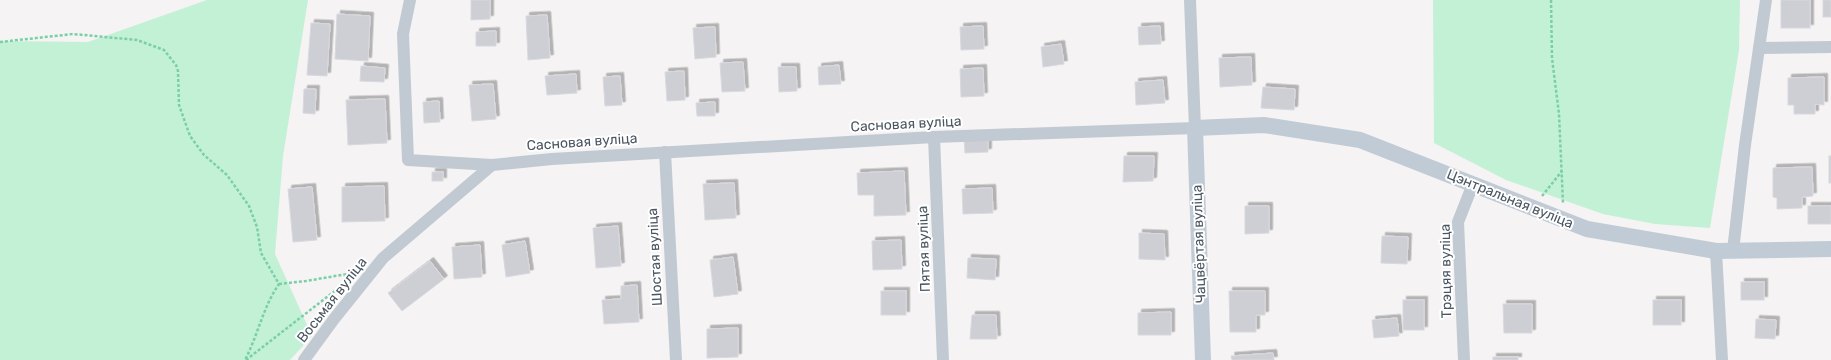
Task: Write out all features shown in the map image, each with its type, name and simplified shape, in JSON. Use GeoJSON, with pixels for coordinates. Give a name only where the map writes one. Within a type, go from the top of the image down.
{"type":"FeatureCollection","features":[{"type":"Feature","properties":{"kind":"street","name":"Сасновая вуліца"},"geometry":{"type":"LineString","coordinates":[[410,0],[403,34],[408,160],[492,165],[552,159],[934,137],[1194,128]]}},
{"type":"Feature","properties":{"kind":"street"},"geometry":{"type":"LineString","coordinates":[[1190,0],[1194,128]]}},
{"type":"Feature","properties":{"kind":"street"},"geometry":{"type":"LineString","coordinates":[[1733,251],[1745,145],[1766,0]]}},
{"type":"Feature","properties":{"kind":"street"},"geometry":{"type":"LineString","coordinates":[[1759,48],[1831,47]]}},
{"type":"Feature","properties":{"kind":"street","name":"Цэнтральная вуліца"},"geometry":{"type":"LineString","coordinates":[[1194,128],[1264,125],[1360,140],[1587,229],[1716,252],[1831,249]]}},
{"type":"Feature","properties":{"kind":"street","name":"Чацвёртая вуліца"},"geometry":{"type":"LineString","coordinates":[[1194,128],[1203,360]]}},
{"type":"Feature","properties":{"kind":"street","name":"Пятая вуліца"},"geometry":{"type":"LineString","coordinates":[[934,137],[943,360]]}},
{"type":"Feature","properties":{"kind":"street","name":"Шостая вуліца"},"geometry":{"type":"LineString","coordinates":[[665,152],[676,360]]}},
{"type":"Feature","properties":{"kind":"street","name":"Восьмая вуліца"},"geometry":{"type":"LineString","coordinates":[[304,360],[334,319],[383,258],[492,165]]}},
{"type":"Feature","properties":{"kind":"street","name":"Трэцяя вуліца"},"geometry":{"type":"LineString","coordinates":[[1464,360],[1458,222],[1473,184]]}},
{"type":"Feature","properties":{"kind":"street"},"geometry":{"type":"LineString","coordinates":[[1716,252],[1722,360]]}},
{"type":"Feature","properties":{"kind":"path"},"geometry":{"type":"LineString","coordinates":[[1551,0],[1552,58],[1559,114],[1563,220]]}},
{"type":"Feature","properties":{"kind":"path"},"geometry":{"type":"LineString","coordinates":[[0,42],[73,34],[137,40],[164,50],[176,65],[178,71],[179,105],[190,136],[204,155],[227,175],[249,206],[257,227],[261,254],[278,284]]}},
{"type":"Feature","properties":{"kind":"path"},"geometry":{"type":"LineString","coordinates":[[1521,203],[1542,196],[1562,171]]}},
{"type":"Feature","properties":{"kind":"path"},"geometry":{"type":"LineString","coordinates":[[278,284],[354,273]]}},
{"type":"Feature","properties":{"kind":"path"},"geometry":{"type":"LineString","coordinates":[[245,360],[349,280]]}},
{"type":"Feature","properties":{"kind":"path"},"geometry":{"type":"LineString","coordinates":[[245,360],[254,343],[269,298],[278,284]]}},
{"type":"Feature","properties":{"kind":"green space"},"geometry":{"type":"Polygon","coordinates":[[[207,0],[308,0],[283,156],[275,254],[312,336],[290,360],[0,360],[0,41],[88,42],[207,0]]]}},
{"type":"Feature","properties":{"kind":"green space"},"geometry":{"type":"Polygon","coordinates":[[[1433,0],[1740,0],[1739,50],[1710,228],[1655,224],[1603,214],[1506,180],[1434,143],[1433,0]]]}},
{"type":"Feature","properties":{"kind":"building"},"geometry":{"type":"Polygon","coordinates":[[[471,0],[490,0],[490,19],[471,20],[471,0]]]}},
{"type":"Feature","properties":{"kind":"building"},"geometry":{"type":"Polygon","coordinates":[[[1781,0],[1810,0],[1810,28],[1781,28],[1781,0]]]}},
{"type":"Feature","properties":{"kind":"building"},"geometry":{"type":"Polygon","coordinates":[[[1823,0],[1831,0],[1831,17],[1823,17],[1823,0]]]}},
{"type":"Feature","properties":{"kind":"building"},"geometry":{"type":"Polygon","coordinates":[[[337,14],[370,16],[368,61],[335,59],[337,14]]]}},
{"type":"Feature","properties":{"kind":"building"},"geometry":{"type":"Polygon","coordinates":[[[547,15],[550,58],[528,60],[526,16],[547,15]]]}},
{"type":"Feature","properties":{"kind":"building"},"geometry":{"type":"Polygon","coordinates":[[[311,23],[330,24],[327,76],[307,75],[311,23]]]}},
{"type":"Feature","properties":{"kind":"building"},"geometry":{"type":"Polygon","coordinates":[[[983,26],[984,49],[961,50],[960,27],[983,26]]]}},
{"type":"Feature","properties":{"kind":"building"},"geometry":{"type":"Polygon","coordinates":[[[1160,26],[1161,44],[1139,45],[1138,27],[1160,26]]]}},
{"type":"Feature","properties":{"kind":"building"},"geometry":{"type":"Polygon","coordinates":[[[715,27],[716,57],[695,59],[693,28],[715,27]]]}},
{"type":"Feature","properties":{"kind":"building"},"geometry":{"type":"Polygon","coordinates":[[[496,31],[496,46],[476,46],[476,32],[496,31]]]}},
{"type":"Feature","properties":{"kind":"building"},"geometry":{"type":"Polygon","coordinates":[[[1061,44],[1064,64],[1043,67],[1041,47],[1061,44]]]}},
{"type":"Feature","properties":{"kind":"building"},"geometry":{"type":"Polygon","coordinates":[[[1251,57],[1252,85],[1220,87],[1219,58],[1251,57]]]}},
{"type":"Feature","properties":{"kind":"building"},"geometry":{"type":"Polygon","coordinates":[[[743,62],[745,91],[722,92],[720,63],[743,62]]]}},
{"type":"Feature","properties":{"kind":"building"},"geometry":{"type":"Polygon","coordinates":[[[839,65],[841,84],[819,85],[818,67],[839,65]]]}},
{"type":"Feature","properties":{"kind":"building"},"geometry":{"type":"Polygon","coordinates":[[[361,66],[385,68],[384,82],[360,81],[361,66]]]}},
{"type":"Feature","properties":{"kind":"building"},"geometry":{"type":"Polygon","coordinates":[[[778,67],[796,67],[797,91],[779,92],[778,67]]]}},
{"type":"Feature","properties":{"kind":"building"},"geometry":{"type":"Polygon","coordinates":[[[983,68],[984,96],[961,97],[960,69],[983,68]]]}},
{"type":"Feature","properties":{"kind":"building"},"geometry":{"type":"Polygon","coordinates":[[[684,71],[685,100],[667,101],[665,72],[684,71]]]}},
{"type":"Feature","properties":{"kind":"building"},"geometry":{"type":"Polygon","coordinates":[[[576,74],[577,93],[547,95],[545,76],[576,74]]]}},
{"type":"Feature","properties":{"kind":"building"},"geometry":{"type":"Polygon","coordinates":[[[620,76],[622,105],[605,106],[603,77],[620,76]]]}},
{"type":"Feature","properties":{"kind":"building"},"geometry":{"type":"Polygon","coordinates":[[[1824,77],[1824,105],[1815,104],[1815,114],[1794,114],[1794,105],[1788,105],[1788,78],[1824,77]]]}},
{"type":"Feature","properties":{"kind":"building"},"geometry":{"type":"Polygon","coordinates":[[[1163,80],[1165,103],[1136,105],[1135,82],[1163,80]]]}},
{"type":"Feature","properties":{"kind":"building"},"geometry":{"type":"Polygon","coordinates":[[[493,84],[496,119],[472,121],[469,85],[493,84]]]}},
{"type":"Feature","properties":{"kind":"building"},"geometry":{"type":"Polygon","coordinates":[[[1263,87],[1295,89],[1294,110],[1261,108],[1263,87]]]}},
{"type":"Feature","properties":{"kind":"building"},"geometry":{"type":"Polygon","coordinates":[[[304,89],[316,89],[315,114],[303,113],[304,89]]]}},
{"type":"Feature","properties":{"kind":"building"},"geometry":{"type":"Polygon","coordinates":[[[385,99],[387,143],[348,145],[346,100],[385,99]]]}},
{"type":"Feature","properties":{"kind":"building"},"geometry":{"type":"Polygon","coordinates":[[[439,101],[440,122],[424,123],[423,102],[439,101]]]}},
{"type":"Feature","properties":{"kind":"building"},"geometry":{"type":"Polygon","coordinates":[[[715,102],[715,116],[697,116],[696,103],[715,102]]]}},
{"type":"Feature","properties":{"kind":"building"},"geometry":{"type":"Polygon","coordinates":[[[964,138],[988,138],[988,152],[965,153],[964,138]]]}},
{"type":"Feature","properties":{"kind":"building"},"geometry":{"type":"Polygon","coordinates":[[[1124,156],[1154,156],[1153,181],[1123,182],[1124,156]]]}},
{"type":"Feature","properties":{"kind":"building"},"geometry":{"type":"Polygon","coordinates":[[[1829,156],[1831,156],[1831,183],[1829,183],[1829,156]]]}},
{"type":"Feature","properties":{"kind":"building"},"geometry":{"type":"Polygon","coordinates":[[[1812,167],[1813,196],[1802,197],[1802,208],[1777,209],[1777,198],[1773,197],[1773,168],[1812,167]]]}},
{"type":"Feature","properties":{"kind":"building"},"geometry":{"type":"Polygon","coordinates":[[[904,171],[906,215],[874,216],[874,195],[858,195],[857,173],[904,171]]]}},
{"type":"Feature","properties":{"kind":"building"},"geometry":{"type":"Polygon","coordinates":[[[432,172],[443,172],[443,181],[432,181],[432,172]]]}},
{"type":"Feature","properties":{"kind":"building"},"geometry":{"type":"Polygon","coordinates":[[[734,183],[736,218],[705,220],[703,184],[734,183]]]}},
{"type":"Feature","properties":{"kind":"building"},"geometry":{"type":"Polygon","coordinates":[[[384,186],[385,221],[342,222],[342,187],[384,186]]]}},
{"type":"Feature","properties":{"kind":"building"},"geometry":{"type":"Polygon","coordinates":[[[312,187],[317,240],[293,242],[288,189],[312,187]]]}},
{"type":"Feature","properties":{"kind":"building"},"geometry":{"type":"Polygon","coordinates":[[[992,188],[993,213],[963,214],[962,189],[992,188]]]}},
{"type":"Feature","properties":{"kind":"building"},"geometry":{"type":"Polygon","coordinates":[[[1245,206],[1269,206],[1269,233],[1245,234],[1245,206]]]}},
{"type":"Feature","properties":{"kind":"building"},"geometry":{"type":"Polygon","coordinates":[[[1808,206],[1831,206],[1831,224],[1808,224],[1808,206]]]}},
{"type":"Feature","properties":{"kind":"building"},"geometry":{"type":"Polygon","coordinates":[[[618,226],[621,266],[596,268],[593,228],[618,226]]]}},
{"type":"Feature","properties":{"kind":"building"},"geometry":{"type":"Polygon","coordinates":[[[1139,233],[1164,234],[1165,260],[1139,259],[1139,233]]]}},
{"type":"Feature","properties":{"kind":"building"},"geometry":{"type":"Polygon","coordinates":[[[1382,236],[1408,237],[1407,264],[1381,263],[1382,236]]]}},
{"type":"Feature","properties":{"kind":"building"},"geometry":{"type":"Polygon","coordinates":[[[901,240],[902,269],[873,270],[872,241],[901,240]]]}},
{"type":"Feature","properties":{"kind":"building"},"geometry":{"type":"Polygon","coordinates":[[[525,241],[530,273],[506,277],[502,245],[525,241]]]}},
{"type":"Feature","properties":{"kind":"building"},"geometry":{"type":"Polygon","coordinates":[[[480,245],[482,277],[454,279],[452,247],[480,245]]]}},
{"type":"Feature","properties":{"kind":"building"},"geometry":{"type":"Polygon","coordinates":[[[733,257],[738,294],[714,297],[710,260],[733,257]]]}},
{"type":"Feature","properties":{"kind":"building"},"geometry":{"type":"Polygon","coordinates":[[[968,258],[996,259],[995,280],[967,278],[968,258]]]}},
{"type":"Feature","properties":{"kind":"building"},"geometry":{"type":"Polygon","coordinates":[[[430,261],[444,279],[402,311],[388,293],[430,261]]]}},
{"type":"Feature","properties":{"kind":"building"},"geometry":{"type":"Polygon","coordinates":[[[1741,282],[1764,282],[1764,300],[1741,300],[1741,282]]]}},
{"type":"Feature","properties":{"kind":"building"},"geometry":{"type":"Polygon","coordinates":[[[637,285],[639,322],[604,324],[602,300],[621,299],[621,286],[637,285]]]}},
{"type":"Feature","properties":{"kind":"building"},"geometry":{"type":"Polygon","coordinates":[[[881,291],[906,291],[906,315],[881,315],[881,291]]]}},
{"type":"Feature","properties":{"kind":"building"},"geometry":{"type":"Polygon","coordinates":[[[1229,291],[1265,291],[1265,315],[1256,315],[1256,332],[1230,332],[1229,291]]]}},
{"type":"Feature","properties":{"kind":"building"},"geometry":{"type":"Polygon","coordinates":[[[1403,300],[1424,300],[1424,330],[1403,330],[1403,300]]]}},
{"type":"Feature","properties":{"kind":"building"},"geometry":{"type":"Polygon","coordinates":[[[1653,300],[1681,300],[1681,325],[1653,325],[1653,300]]]}},
{"type":"Feature","properties":{"kind":"building"},"geometry":{"type":"Polygon","coordinates":[[[1503,304],[1532,304],[1532,333],[1504,333],[1503,304]]]}},
{"type":"Feature","properties":{"kind":"building"},"geometry":{"type":"Polygon","coordinates":[[[1171,312],[1171,335],[1138,335],[1138,313],[1171,312]]]}},
{"type":"Feature","properties":{"kind":"building"},"geometry":{"type":"Polygon","coordinates":[[[972,315],[996,315],[997,339],[970,339],[972,315]]]}},
{"type":"Feature","properties":{"kind":"building"},"geometry":{"type":"Polygon","coordinates":[[[1397,318],[1399,336],[1374,338],[1372,320],[1397,318]]]}},
{"type":"Feature","properties":{"kind":"building"},"geometry":{"type":"Polygon","coordinates":[[[1756,319],[1776,320],[1775,339],[1755,338],[1756,319]]]}},
{"type":"Feature","properties":{"kind":"building"},"geometry":{"type":"Polygon","coordinates":[[[738,328],[738,357],[707,358],[707,329],[738,328]]]}},
{"type":"Feature","properties":{"kind":"building"},"geometry":{"type":"Polygon","coordinates":[[[1273,353],[1274,360],[1232,360],[1231,356],[1273,353]]]}},
{"type":"Feature","properties":{"kind":"building"},"geometry":{"type":"Polygon","coordinates":[[[1493,357],[1518,357],[1518,360],[1493,360],[1493,357]]]}}]}
